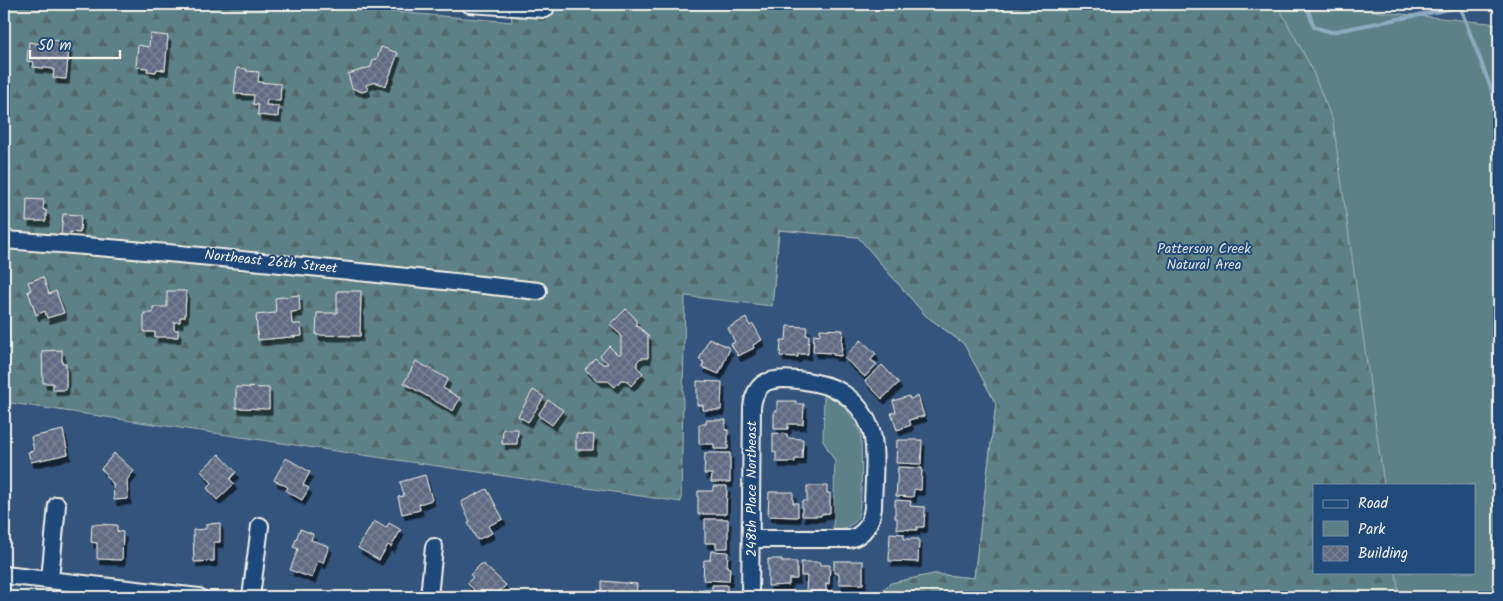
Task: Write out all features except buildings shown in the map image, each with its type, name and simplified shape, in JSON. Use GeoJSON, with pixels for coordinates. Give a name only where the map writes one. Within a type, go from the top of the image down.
{"type":"FeatureCollection","features":[{"type":"Feature","properties":{"kind":"street"},"geometry":{"type":"LineString","coordinates":[[469,4],[544,9]]}},
{"type":"Feature","properties":{"kind":"street","name":"Northeast 26th Street"},"geometry":{"type":"LineString","coordinates":[[4,240],[274,262],[538,291]]}},
{"type":"Feature","properties":{"kind":"street","name":"248th Place Northeast"},"geometry":{"type":"LineString","coordinates":[[750,597],[752,407],[754,396],[764,384],[780,379],[818,382],[846,395],[864,415],[873,439],[872,517],[868,526],[855,538],[849,539],[752,539]]}},
{"type":"Feature","properties":{"kind":"street"},"geometry":{"type":"LineString","coordinates":[[50,579],[57,505]]}},
{"type":"Feature","properties":{"kind":"street"},"geometry":{"type":"LineString","coordinates":[[251,597],[260,526]]}},
{"type":"Feature","properties":{"kind":"street"},"geometry":{"type":"LineString","coordinates":[[429,597],[434,547]]}},
{"type":"Feature","properties":{"kind":"street"},"geometry":{"type":"LineString","coordinates":[[4,574],[199,597]]}},
{"type":"Feature","properties":{"kind":"green space"},"geometry":{"type":"Polygon","coordinates":[[[4,4],[300,4],[512,22],[510,4],[1277,4],[1310,65],[1333,122],[1384,484],[1313,484],[1313,574],[1396,574],[1399,597],[874,597],[891,583],[934,574],[974,578],[996,404],[964,344],[925,315],[858,237],[779,230],[772,306],[685,296],[681,502],[4,402],[4,4]]]}},
{"type":"Feature","properties":{"kind":"green space","name":"Patterson Creek Natural Area"},"geometry":{"type":"Polygon","coordinates":[[[688,4],[1304,4],[1499,24],[1499,597],[874,597],[891,583],[934,574],[974,578],[996,404],[964,344],[925,315],[858,237],[779,230],[772,306],[688,4]]]}},
{"type":"Feature","properties":{"kind":"green space"},"geometry":{"type":"Polygon","coordinates":[[[824,394],[837,401],[847,410],[861,435],[861,494],[858,516],[853,524],[836,530],[833,530],[835,461],[823,441],[824,394]]]}},
{"type":"Feature","properties":{"kind":"waterway"},"geometry":{"type":"LineString","coordinates":[[1306,4],[1314,27],[1331,32],[1460,7],[1499,109]]}}]}
